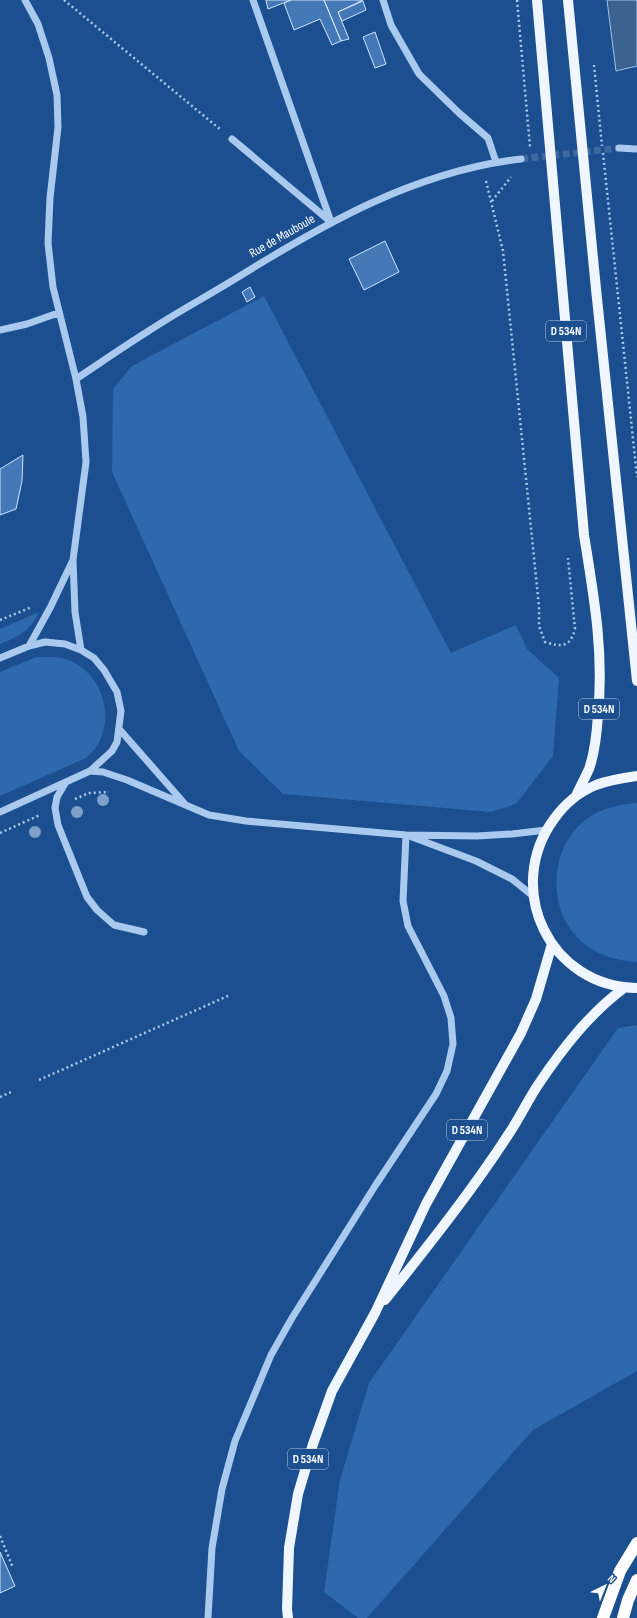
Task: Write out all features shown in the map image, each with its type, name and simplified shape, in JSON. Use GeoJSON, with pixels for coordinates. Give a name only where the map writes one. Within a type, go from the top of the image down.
{"type":"FeatureCollection","features":[{"type":"Feature","properties":{"kind":"highway"},"geometry":{"type":"LineString","coordinates":[[603,1618],[620,1572],[637,1543]]}},
{"type":"Feature","properties":{"kind":"highway"},"geometry":{"type":"LineString","coordinates":[[622,1618],[637,1580]]}},
{"type":"Feature","properties":{"kind":"main road","name":"D 534N"},"geometry":{"type":"LineString","coordinates":[[537,0],[584,535],[597,617],[601,656],[600,693],[596,737],[589,768],[576,796]]}},
{"type":"Feature","properties":{"kind":"main road","name":"D 534N"},"geometry":{"type":"LineString","coordinates":[[568,0],[597,304],[637,681]]}},
{"type":"Feature","properties":{"kind":"main road"},"geometry":{"type":"LineString","coordinates":[[637,776],[616,779],[595,785],[576,796],[559,812],[546,830],[537,851],[532,873],[533,896],[536,913],[552,944],[571,965],[596,980],[624,988],[637,988]]}},
{"type":"Feature","properties":{"kind":"main road","name":"D 534N"},"geometry":{"type":"LineString","coordinates":[[288,1618],[289,1548],[298,1494],[313,1444],[332,1391],[375,1313],[426,1204],[521,1033],[536,1000],[552,944]]}},
{"type":"Feature","properties":{"kind":"main road","name":"D 534N"},"geometry":{"type":"LineString","coordinates":[[375,1313],[449,1220],[510,1132],[537,1086],[570,1041],[605,1002],[624,988]]}},
{"type":"Feature","properties":{"kind":"street"},"geometry":{"type":"LineString","coordinates":[[25,0],[38,24],[49,58],[57,96],[58,127],[50,198],[48,243],[53,287],[58,313],[76,379],[83,417],[86,462],[73,560],[75,612],[81,650]]}},
{"type":"Feature","properties":{"kind":"street"},"geometry":{"type":"LineString","coordinates":[[253,0],[331,222]]}},
{"type":"Feature","properties":{"kind":"street"},"geometry":{"type":"LineString","coordinates":[[383,0],[391,25],[419,74],[459,113],[488,138],[496,162]]}},
{"type":"Feature","properties":{"kind":"street"},"geometry":{"type":"LineString","coordinates":[[232,139],[331,222]]}},
{"type":"Feature","properties":{"kind":"street"},"geometry":{"type":"LineString","coordinates":[[618,148],[637,149]]}},
{"type":"Feature","properties":{"kind":"street","name":"Rue de Mauboule"},"geometry":{"type":"LineString","coordinates":[[76,379],[148,331],[294,242],[331,222],[378,199],[429,180],[496,162],[521,159]]}},
{"type":"Feature","properties":{"kind":"street"},"geometry":{"type":"LineString","coordinates":[[0,330],[27,324],[58,313]]}},
{"type":"Feature","properties":{"kind":"street"},"geometry":{"type":"LineString","coordinates":[[29,646],[50,608],[73,560]]}},
{"type":"Feature","properties":{"kind":"street"},"geometry":{"type":"LineString","coordinates":[[0,658],[29,646],[45,642],[65,644],[81,650],[94,658],[104,670],[117,692],[121,711],[120,730],[117,742],[112,751],[90,771],[0,812]]}},
{"type":"Feature","properties":{"kind":"street"},"geometry":{"type":"LineString","coordinates":[[120,730],[185,804]]}},
{"type":"Feature","properties":{"kind":"street"},"geometry":{"type":"LineString","coordinates":[[90,771],[103,772],[127,780],[209,814],[246,821],[406,835],[477,836],[546,830]]}},
{"type":"Feature","properties":{"kind":"street"},"geometry":{"type":"LineString","coordinates":[[66,782],[57,796],[55,808],[57,820],[87,897],[97,910],[114,925],[144,932]]}},
{"type":"Feature","properties":{"kind":"street"},"geometry":{"type":"LineString","coordinates":[[406,835],[476,861],[512,879],[533,896]]}},
{"type":"Feature","properties":{"kind":"street"},"geometry":{"type":"LineString","coordinates":[[208,1618],[212,1548],[222,1489],[236,1441],[264,1370],[292,1318],[375,1186],[436,1094],[447,1071],[453,1044],[451,1018],[444,996],[408,926],[403,901],[406,835]]}},
{"type":"Feature","properties":{"kind":"path"},"geometry":{"type":"LineString","coordinates":[[64,0],[232,139]]}},
{"type":"Feature","properties":{"kind":"path"},"geometry":{"type":"LineString","coordinates":[[594,64],[637,477]]}},
{"type":"Feature","properties":{"kind":"path"},"geometry":{"type":"LineString","coordinates":[[483,165],[503,251],[539,607],[539,626],[545,642],[559,646],[567,643],[573,636],[575,629]]}},
{"type":"Feature","properties":{"kind":"path"},"geometry":{"type":"LineString","coordinates":[[491,202],[509,178],[515,175]]}},
{"type":"Feature","properties":{"kind":"path"},"geometry":{"type":"LineString","coordinates":[[0,620],[37,605]]}},
{"type":"Feature","properties":{"kind":"path"},"geometry":{"type":"LineString","coordinates":[[70,801],[89,793],[113,793]]}},
{"type":"Feature","properties":{"kind":"path"},"geometry":{"type":"LineString","coordinates":[[0,833],[42,814]]}},
{"type":"Feature","properties":{"kind":"path"},"geometry":{"type":"LineString","coordinates":[[39,1080],[230,996]]}},
{"type":"Feature","properties":{"kind":"path"},"geometry":{"type":"LineString","coordinates":[[0,1092],[1,1096],[11,1092]]}},
{"type":"Feature","properties":{"kind":"path"},"geometry":{"type":"LineString","coordinates":[[0,1536],[13,1568]]}},
{"type":"Feature","properties":{"kind":"shaded area"},"geometry":{"type":"Polygon","coordinates":[[[607,0],[637,0],[637,66],[616,71],[607,0]]]}},
{"type":"Feature","properties":{"kind":"shaded area"},"geometry":{"type":"Polygon","coordinates":[[[264,296],[451,653],[516,625],[527,649],[559,678],[553,756],[516,804],[491,812],[283,794],[239,751],[112,472],[113,389],[132,366],[264,296]]]}},
{"type":"Feature","properties":{"kind":"shaded area"},"geometry":{"type":"Polygon","coordinates":[[[39,612],[36,619],[28,629],[18,636],[0,644],[0,629],[39,612]]]}},
{"type":"Feature","properties":{"kind":"shaded area"},"geometry":{"type":"Polygon","coordinates":[[[36,657],[53,657],[69,660],[88,673],[101,693],[105,715],[104,727],[98,744],[86,758],[0,796],[0,672],[36,657]]]}},
{"type":"Feature","properties":{"kind":"shaded area"},"geometry":{"type":"Polygon","coordinates":[[[637,803],[637,962],[616,959],[604,955],[586,945],[572,931],[562,914],[557,895],[557,875],[561,856],[569,838],[581,823],[602,810],[637,803]]]}},
{"type":"Feature","properties":{"kind":"shaded area"},"geometry":{"type":"Polygon","coordinates":[[[637,1025],[637,1371],[533,1430],[367,1618],[358,1618],[324,1592],[340,1480],[369,1383],[618,1028],[637,1025]]]}},
{"type":"Feature","properties":{"kind":"building"},"geometry":{"type":"Polygon","coordinates":[[[266,0],[291,0],[268,9],[266,0]]]}},
{"type":"Feature","properties":{"kind":"building"},"geometry":{"type":"Polygon","coordinates":[[[291,0],[324,0],[341,41],[332,45],[320,19],[294,30],[284,3],[291,0]]]}},
{"type":"Feature","properties":{"kind":"building"},"geometry":{"type":"Polygon","coordinates":[[[324,0],[363,0],[338,12],[349,39],[341,41],[324,0]]]}},
{"type":"Feature","properties":{"kind":"building"},"geometry":{"type":"Polygon","coordinates":[[[363,1],[366,10],[342,21],[338,12],[363,1]]]}},
{"type":"Feature","properties":{"kind":"building"},"geometry":{"type":"Polygon","coordinates":[[[375,32],[386,64],[375,68],[363,37],[375,32]]]}},
{"type":"Feature","properties":{"kind":"building"},"geometry":{"type":"Polygon","coordinates":[[[385,241],[399,272],[364,290],[349,259],[385,241]]]}},
{"type":"Feature","properties":{"kind":"building"},"geometry":{"type":"Polygon","coordinates":[[[250,287],[255,297],[247,302],[242,292],[250,287]]]}},
{"type":"Feature","properties":{"kind":"building"},"geometry":{"type":"Polygon","coordinates":[[[23,455],[22,481],[16,509],[0,515],[0,469],[23,455]]]}},
{"type":"Feature","properties":{"kind":"building"},"geometry":{"type":"Polygon","coordinates":[[[0,1552],[15,1586],[0,1593],[0,1552]]]}},
{"type":"Feature","properties":{"kind":"tunnel"},"geometry":{"type":"LineString","coordinates":[[521,159],[619,148]]}}]}
